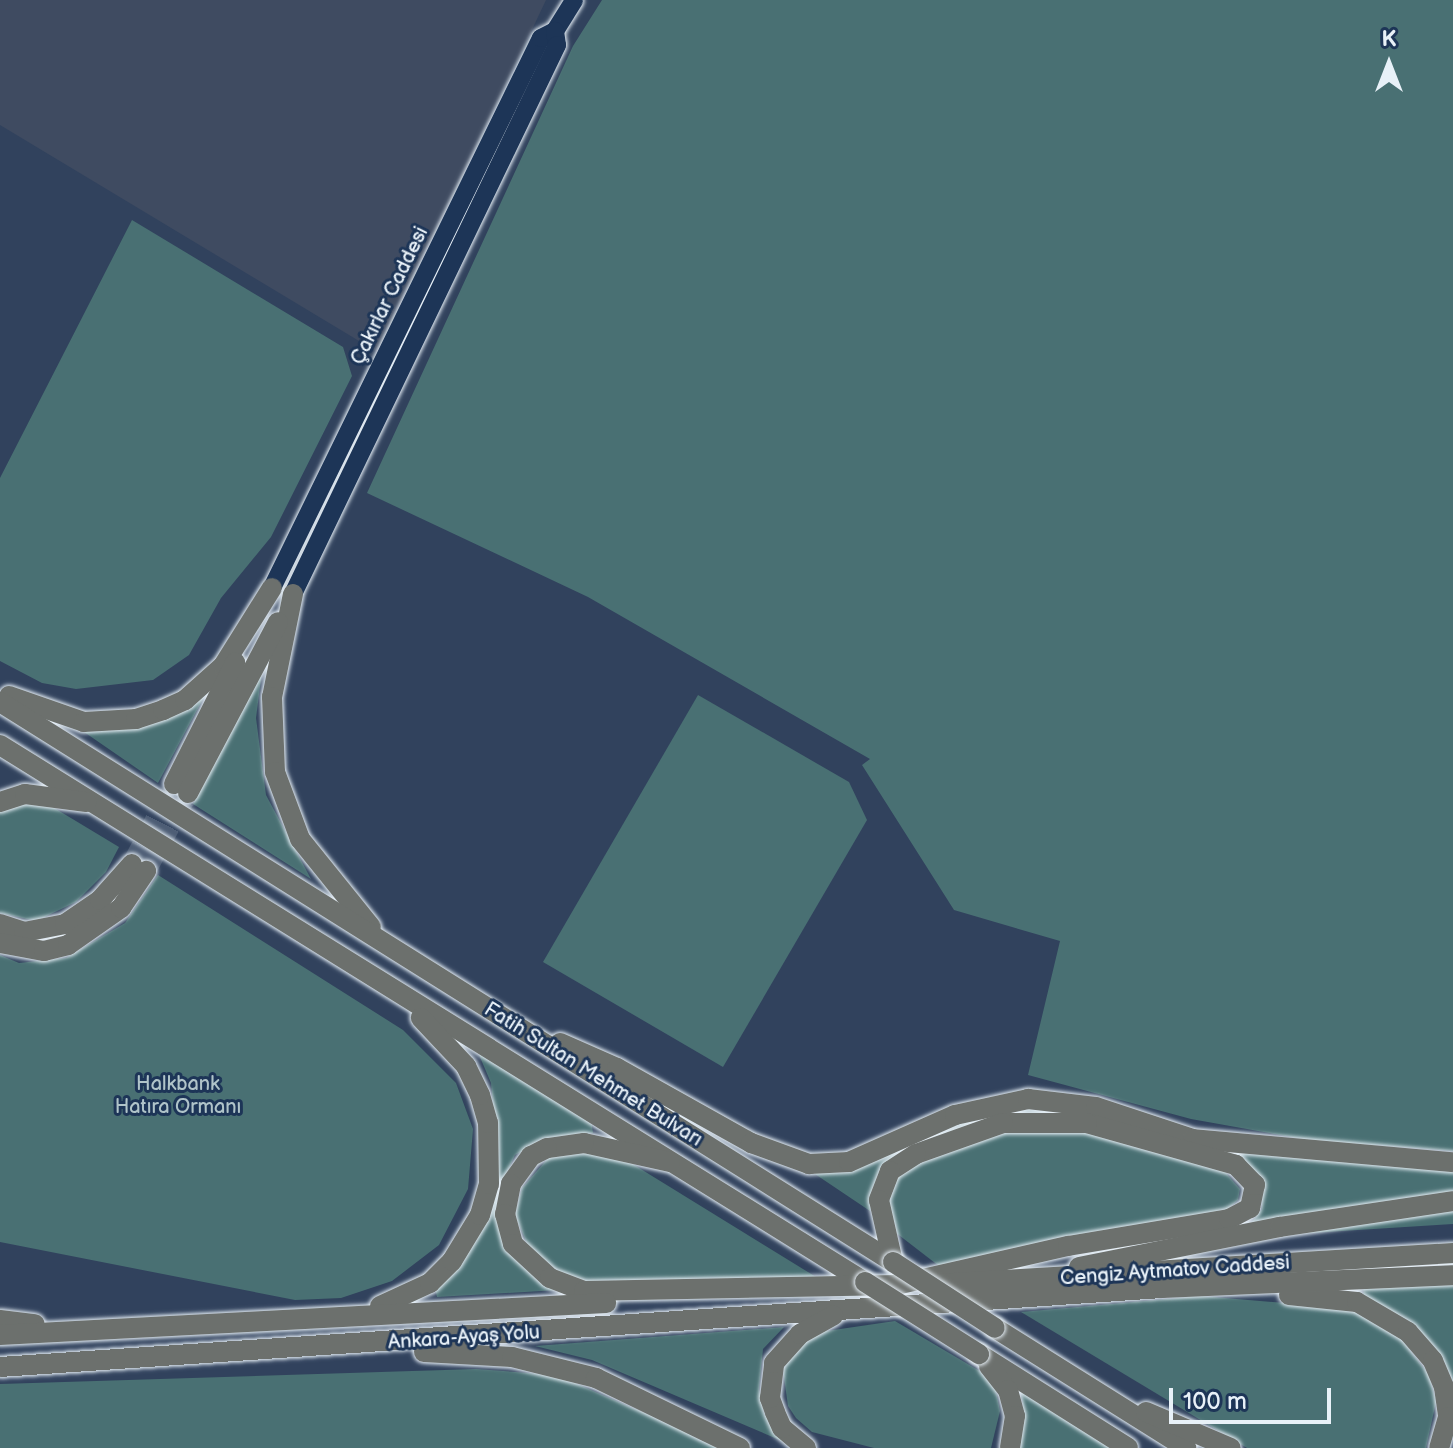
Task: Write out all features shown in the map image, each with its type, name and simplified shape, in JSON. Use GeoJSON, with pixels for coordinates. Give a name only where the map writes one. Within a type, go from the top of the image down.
{"type":"FeatureCollection","features":[{"type":"Feature","properties":{"kind":"highway"},"geometry":{"type":"LineString","coordinates":[[0,693],[84,722],[112,723],[163,710],[185,700],[223,666],[282,591]]}},
{"type":"Feature","properties":{"kind":"highway"},"geometry":{"type":"LineString","coordinates":[[181,788],[282,591]]}},
{"type":"Feature","properties":{"kind":"highway"},"geometry":{"type":"LineString","coordinates":[[282,591],[272,697],[273,748],[283,805],[320,870],[396,953]]}},
{"type":"Feature","properties":{"kind":"highway","name":"Fatih Sultan Mehmet Bulvarı"},"geometry":{"type":"LineString","coordinates":[[0,702],[1186,1448]]}},
{"type":"Feature","properties":{"kind":"highway","name":"Fatih Sultan Mehmet Bulvarı"},"geometry":{"type":"LineString","coordinates":[[0,745],[1128,1448]]}},
{"type":"Feature","properties":{"kind":"highway"},"geometry":{"type":"LineString","coordinates":[[0,802],[25,794],[93,803]]}},
{"type":"Feature","properties":{"kind":"highway"},"geometry":{"type":"LineString","coordinates":[[0,924],[24,932],[65,924],[139,867],[121,908],[68,945],[44,951],[0,943]]}},
{"type":"Feature","properties":{"kind":"highway"},"geometry":{"type":"LineString","coordinates":[[324,1316],[382,1306],[430,1283],[467,1239],[489,1184],[488,1123],[466,1066],[389,988]]}},
{"type":"Feature","properties":{"kind":"highway"},"geometry":{"type":"LineString","coordinates":[[497,1015],[617,1068],[751,1143],[809,1164],[849,1162],[955,1115],[1028,1099],[1096,1107],[1193,1139],[1453,1162]]}},
{"type":"Feature","properties":{"kind":"highway"},"geometry":{"type":"LineString","coordinates":[[670,1162],[584,1143],[547,1148],[531,1156],[511,1184],[505,1214],[513,1244],[550,1278],[584,1291],[896,1285],[1068,1246],[1229,1219],[1250,1208],[1255,1185],[1236,1165],[1087,1123],[1003,1123],[916,1154],[890,1171],[879,1200],[893,1262]]}},
{"type":"Feature","properties":{"kind":"highway"},"geometry":{"type":"LineString","coordinates":[[1009,1281],[1266,1229],[1453,1201]]}},
{"type":"Feature","properties":{"kind":"highway","name":"Cengiz Aytmatov Caddesi"},"geometry":{"type":"LineString","coordinates":[[896,1285],[1009,1281],[1453,1253]]}},
{"type":"Feature","properties":{"kind":"highway","name":"Cengiz Aytmatov Caddesi"},"geometry":{"type":"LineString","coordinates":[[928,1306],[1161,1288],[1453,1275]]}},
{"type":"Feature","properties":{"kind":"highway","name":"Ankara-Ayaş Yolu"},"geometry":{"type":"LineString","coordinates":[[0,1335],[106,1332],[324,1316],[896,1285]]}},
{"type":"Feature","properties":{"kind":"highway"},"geometry":{"type":"LineString","coordinates":[[1161,1288],[1333,1297],[1386,1314],[1425,1349],[1441,1376],[1448,1417],[1439,1448]]}},
{"type":"Feature","properties":{"kind":"highway","name":"Ankara-Ayaş Yolu"},"geometry":{"type":"LineString","coordinates":[[0,1367],[928,1306]]}},
{"type":"Feature","properties":{"kind":"highway"},"geometry":{"type":"LineString","coordinates":[[806,1448],[782,1428],[775,1412],[770,1398],[774,1363],[800,1334],[838,1313]]}},
{"type":"Feature","properties":{"kind":"highway"},"geometry":{"type":"LineString","coordinates":[[0,1320],[106,1332]]}},
{"type":"Feature","properties":{"kind":"highway"},"geometry":{"type":"LineString","coordinates":[[292,1350],[512,1357],[596,1378],[740,1448]]}},
{"type":"Feature","properties":{"kind":"highway"},"geometry":{"type":"LineString","coordinates":[[979,1354],[1008,1390],[1015,1416],[1010,1448]]}},
{"type":"Feature","properties":{"kind":"highway"},"geometry":{"type":"LineString","coordinates":[[1098,1393],[1231,1448]]}},
{"type":"Feature","properties":{"kind":"main road","name":"Çakırlar Caddesi"},"geometry":{"type":"LineString","coordinates":[[282,591],[316,498],[541,38],[555,31],[574,0]]}},
{"type":"Feature","properties":{"kind":"main road","name":"Çakırlar Caddesi"},"geometry":{"type":"LineString","coordinates":[[282,591],[335,506],[557,45],[555,31]]}},
{"type":"Feature","properties":{"kind":"main road"},"geometry":{"type":"LineString","coordinates":[[316,498],[335,506]]}},
{"type":"Feature","properties":{"kind":"shaded area"},"geometry":{"type":"Polygon","coordinates":[[[0,0],[546,0],[379,353],[0,125],[0,0]]]}},
{"type":"Feature","properties":{"kind":"green space"},"geometry":{"type":"Polygon","coordinates":[[[602,0],[1453,0],[1453,1151],[1308,1140],[1191,1119],[1028,1075],[1060,941],[954,910],[862,765],[870,759],[588,597],[367,493],[573,46],[602,0]]]}},
{"type":"Feature","properties":{"kind":"green space"},"geometry":{"type":"Polygon","coordinates":[[[132,220],[343,347],[352,376],[271,537],[221,598],[189,655],[153,680],[76,689],[42,683],[0,661],[0,478],[132,220]]]}},
{"type":"Feature","properties":{"kind":"green space"},"geometry":{"type":"Polygon","coordinates":[[[262,671],[256,718],[266,795],[311,879],[193,804],[262,671]]]}},
{"type":"Feature","properties":{"kind":"green space"},"geometry":{"type":"Polygon","coordinates":[[[212,682],[158,783],[74,725],[111,727],[212,682]]]}},
{"type":"Feature","properties":{"kind":"green space"},"geometry":{"type":"Polygon","coordinates":[[[698,695],[849,782],[867,820],[723,1067],[543,962],[698,695]]]}},
{"type":"Feature","properties":{"kind":"green space"},"geometry":{"type":"Polygon","coordinates":[[[18,804],[51,806],[119,847],[106,872],[76,902],[36,921],[0,913],[0,812],[18,804]]]}},
{"type":"Feature","properties":{"kind":"green space","name":"Halkbank Hatıra Ormanı"},"geometry":{"type":"Polygon","coordinates":[[[158,875],[403,1030],[456,1083],[473,1129],[468,1189],[439,1245],[392,1281],[341,1298],[295,1300],[0,1242],[0,955],[19,963],[66,958],[125,923],[158,875]]]}},
{"type":"Feature","properties":{"kind":"green space"},"geometry":{"type":"Polygon","coordinates":[[[477,1050],[591,1120],[593,1133],[545,1139],[515,1155],[501,1186],[500,1220],[558,1290],[437,1297],[435,1288],[462,1262],[496,1139],[491,1083],[477,1050]]]}},
{"type":"Feature","properties":{"kind":"green space"},"geometry":{"type":"Polygon","coordinates":[[[1022,1108],[1453,1168],[1453,1194],[1250,1225],[1262,1209],[1261,1177],[1033,1114],[880,1172],[870,1211],[812,1172],[956,1122],[1022,1108]]]}},
{"type":"Feature","properties":{"kind":"green space"},"geometry":{"type":"Polygon","coordinates":[[[1079,1128],[1225,1172],[1240,1189],[1238,1200],[1222,1214],[939,1266],[891,1229],[886,1210],[891,1181],[912,1163],[1003,1130],[1079,1128]]]}},
{"type":"Feature","properties":{"kind":"green space"},"geometry":{"type":"Polygon","coordinates":[[[592,1152],[631,1163],[816,1277],[591,1285],[569,1280],[531,1253],[515,1215],[522,1188],[550,1156],[592,1152]]]}},
{"type":"Feature","properties":{"kind":"green space"},"geometry":{"type":"Polygon","coordinates":[[[1453,1211],[1453,1224],[1278,1235],[1453,1211]]]}},
{"type":"Feature","properties":{"kind":"green space"},"geometry":{"type":"Polygon","coordinates":[[[1453,1283],[1453,1382],[1444,1361],[1409,1321],[1364,1296],[1363,1286],[1453,1283]]]}},
{"type":"Feature","properties":{"kind":"green space"},"geometry":{"type":"Polygon","coordinates":[[[1201,1296],[1355,1309],[1396,1332],[1429,1375],[1436,1402],[1426,1448],[1247,1448],[1021,1312],[1201,1296]]]}},
{"type":"Feature","properties":{"kind":"green space"},"geometry":{"type":"Polygon","coordinates":[[[895,1321],[983,1373],[996,1391],[1000,1411],[991,1448],[874,1448],[812,1432],[796,1418],[788,1406],[783,1370],[793,1353],[813,1333],[895,1321]]]}},
{"type":"Feature","properties":{"kind":"green space"},"geometry":{"type":"Polygon","coordinates":[[[784,1327],[763,1349],[759,1389],[764,1414],[796,1447],[592,1360],[535,1346],[784,1327]]]}},
{"type":"Feature","properties":{"kind":"green space"},"geometry":{"type":"Polygon","coordinates":[[[476,1369],[556,1375],[726,1448],[0,1448],[0,1384],[476,1369]]]}},
{"type":"Feature","properties":{"kind":"green space"},"geometry":{"type":"Polygon","coordinates":[[[1021,1392],[1110,1448],[1018,1448],[1024,1413],[1021,1392]]]}},
{"type":"Feature","properties":{"kind":"tunnel"},"geometry":{"type":"LineString","coordinates":[[132,864],[174,784]]}},
{"type":"Feature","properties":{"kind":"tunnel"},"geometry":{"type":"LineString","coordinates":[[146,871],[188,793]]}}]}
